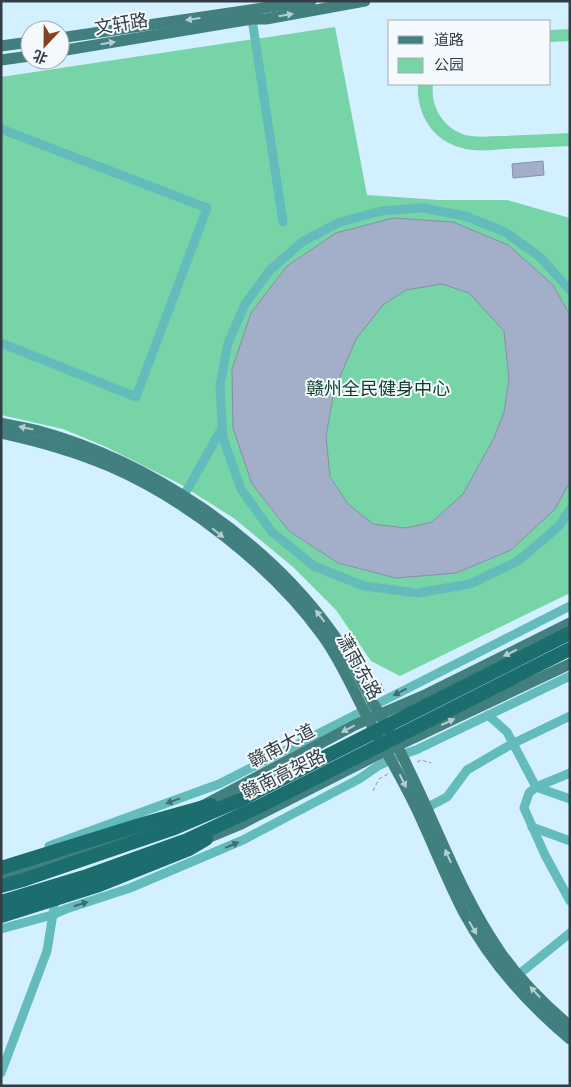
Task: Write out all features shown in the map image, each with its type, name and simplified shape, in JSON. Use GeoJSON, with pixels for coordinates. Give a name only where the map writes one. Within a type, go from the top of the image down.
{"type":"FeatureCollection","features":[{"type":"Feature","properties":{"kind":"highway","name":"赣南高架路"},"geometry":{"type":"LineString","coordinates":[[1,902],[84,877],[187,840],[258,798],[570,633]]}},
{"type":"Feature","properties":{"kind":"highway","name":"赣南高架路"},"geometry":{"type":"LineString","coordinates":[[1,886],[258,798],[570,649]]}},
{"type":"Feature","properties":{"kind":"highway"},"geometry":{"type":"LineString","coordinates":[[1,868],[143,824],[258,798]]}},
{"type":"Feature","properties":{"kind":"highway"},"geometry":{"type":"LineString","coordinates":[[1,916],[99,885],[189,849],[258,798]]}},
{"type":"Feature","properties":{"kind":"main road","name":"文轩路"},"geometry":{"type":"LineString","coordinates":[[70,49],[252,19],[264,10],[311,1]]}},
{"type":"Feature","properties":{"kind":"main road","name":"文轩路"},"geometry":{"type":"LineString","coordinates":[[70,37],[264,10],[364,1]]}},
{"type":"Feature","properties":{"kind":"main road"},"geometry":{"type":"LineString","coordinates":[[1,46],[20,43]]}},
{"type":"Feature","properties":{"kind":"main road"},"geometry":{"type":"LineString","coordinates":[[1,60],[20,57]]}},
{"type":"Feature","properties":{"kind":"main road","name":"潇雨东路"},"geometry":{"type":"LineString","coordinates":[[1,423],[40,432],[88,448],[145,475],[215,518],[254,548],[274,566],[312,607],[352,661],[372,712]]}},
{"type":"Feature","properties":{"kind":"main road","name":"潇雨东路"},"geometry":{"type":"LineString","coordinates":[[1,433],[36,440],[110,467],[155,490],[211,526],[262,568],[305,614],[322,635],[343,667],[372,712],[426,808],[474,910],[515,978],[537,1009],[570,1039]]}},
{"type":"Feature","properties":{"kind":"main road","name":"赣南大道"},"geometry":{"type":"LineString","coordinates":[[1,877],[55,861],[166,823],[220,797],[355,725],[372,712],[427,694],[570,623]]}},
{"type":"Feature","properties":{"kind":"main road"},"geometry":{"type":"LineString","coordinates":[[1,911],[56,895],[123,872],[238,825],[394,752],[570,664]]}},
{"type":"Feature","properties":{"kind":"main road","name":"潇雨东路"},"geometry":{"type":"LineString","coordinates":[[394,752],[466,915],[493,958],[570,1026]]}},
{"type":"Feature","properties":{"kind":"street"},"geometry":{"type":"LineString","coordinates":[[252,19],[283,222]]}},
{"type":"Feature","properties":{"kind":"street"},"geometry":{"type":"LineString","coordinates":[[1,129],[207,208],[136,397],[1,343]]}},
{"type":"Feature","properties":{"kind":"street"},"geometry":{"type":"LineString","coordinates":[[570,290],[540,257],[505,232],[466,216],[423,208],[381,210],[340,222],[302,242],[270,270],[245,304],[228,344],[220,385],[223,438],[241,489],[272,532],[314,566],[364,586],[417,593],[470,584],[518,561],[559,526],[570,509]]}},
{"type":"Feature","properties":{"kind":"street"},"geometry":{"type":"LineString","coordinates":[[183,497],[222,426]]}},
{"type":"Feature","properties":{"kind":"street"},"geometry":{"type":"LineString","coordinates":[[1,861],[50,846],[219,784],[372,712],[570,606]]}},
{"type":"Feature","properties":{"kind":"street"},"geometry":{"type":"LineString","coordinates":[[1,929],[52,915],[130,888],[242,840],[359,779],[394,752],[416,750],[570,676]]}},
{"type":"Feature","properties":{"kind":"street"},"geometry":{"type":"LineString","coordinates":[[488,715],[507,732],[536,786],[570,799]]}},
{"type":"Feature","properties":{"kind":"street"},"geometry":{"type":"LineString","coordinates":[[426,808],[447,797],[467,770],[513,743],[570,716]]}},
{"type":"Feature","properties":{"kind":"street"},"geometry":{"type":"LineString","coordinates":[[570,773],[536,786],[529,793],[524,808],[570,901]]}},
{"type":"Feature","properties":{"kind":"street"},"geometry":{"type":"LineString","coordinates":[[532,827],[570,841]]}},
{"type":"Feature","properties":{"kind":"street"},"geometry":{"type":"LineString","coordinates":[[1,1073],[47,951],[56,895]]}},
{"type":"Feature","properties":{"kind":"street"},"geometry":{"type":"LineString","coordinates":[[515,978],[570,933]]}},
{"type":"Feature","properties":{"kind":"path"},"geometry":{"type":"LineString","coordinates":[[421,760],[431,763]]}},
{"type":"Feature","properties":{"kind":"path"},"geometry":{"type":"LineString","coordinates":[[372,791],[384,776]]}},
{"type":"Feature","properties":{"kind":"green space","name":"赣州全民健身中心"},"geometry":{"type":"Polygon","coordinates":[[[335,27],[367,195],[439,200],[507,200],[570,218],[570,593],[400,676],[371,661],[336,610],[293,567],[235,519],[180,484],[104,446],[63,429],[1,415],[1,77],[48,70],[70,70],[70,67],[335,27]]]}},
{"type":"Feature","properties":{"kind":"green space"},"geometry":{"type":"Polygon","coordinates":[[[570,29],[570,41],[551,42],[551,30],[570,29]]]}},
{"type":"Feature","properties":{"kind":"green space"},"geometry":{"type":"Polygon","coordinates":[[[418,85],[433,85],[436,108],[444,122],[457,132],[465,135],[484,137],[570,133],[570,146],[477,150],[451,144],[442,139],[428,124],[423,115],[418,95],[418,85]]]}},
{"type":"Feature","properties":{"kind":"building"},"geometry":{"type":"Polygon","coordinates":[[[543,161],[544,175],[513,178],[512,164],[543,161]]]}},
{"type":"Feature","properties":{"kind":"building"},"geometry":{"type":"Polygon","coordinates":[[[393,218],[453,222],[508,245],[553,285],[570,315],[570,482],[555,509],[511,550],[456,573],[396,578],[338,563],[289,531],[252,484],[233,428],[232,369],[251,313],[287,266],[336,233],[393,218]],[[442,284],[406,290],[383,305],[356,339],[334,391],[326,436],[330,477],[348,504],[373,524],[406,528],[432,522],[463,494],[494,438],[504,412],[509,379],[504,331],[469,293],[442,284]]]}}]}
